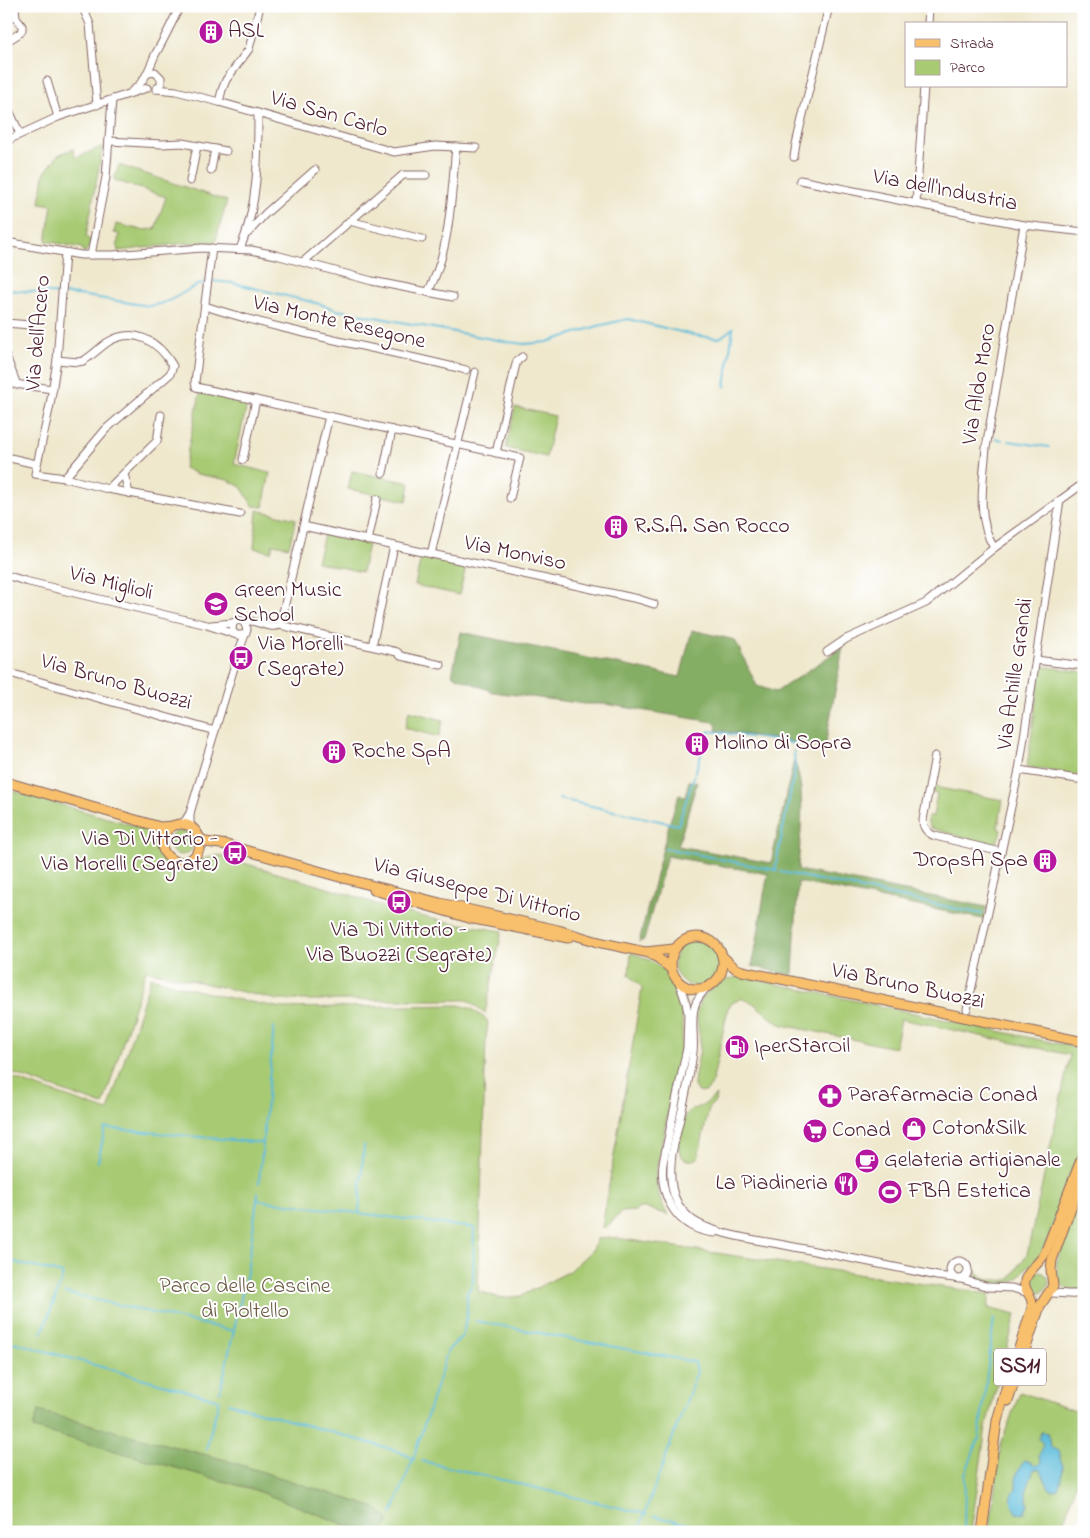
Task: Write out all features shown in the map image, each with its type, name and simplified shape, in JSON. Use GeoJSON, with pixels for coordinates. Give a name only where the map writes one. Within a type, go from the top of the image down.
{"type":"FeatureCollection","features":[{"type":"Feature","properties":{"kind":"main road"},"geometry":{"type":"LineString","coordinates":[[6,782],[143,822],[160,827],[185,825],[192,828],[198,837],[199,844],[196,854],[186,861],[175,861],[166,854],[157,834],[143,822]]}},
{"type":"Feature","properties":{"kind":"main road"},"geometry":{"type":"LineString","coordinates":[[162,845],[165,833],[176,825]]}},
{"type":"Feature","properties":{"kind":"main road","name":"Via Giuseppe Di Vittorio"},"geometry":{"type":"LineString","coordinates":[[198,837],[206,842],[227,845],[440,903],[645,952],[658,958],[671,969]]}},
{"type":"Feature","properties":{"kind":"main road","name":"Via Giuseppe Di Vittorio"},"geometry":{"type":"LineString","coordinates":[[196,854],[213,846],[227,845]]}},
{"type":"Feature","properties":{"kind":"main road"},"geometry":{"type":"LineString","coordinates":[[700,936],[713,942],[720,950],[722,956],[723,965],[718,978],[708,986],[700,989],[692,988],[679,982],[671,969],[674,949],[687,938],[700,936]]}},
{"type":"Feature","properties":{"kind":"main road","name":"Via Giuseppe Di Vittorio"},"geometry":{"type":"LineString","coordinates":[[645,952],[674,949]]}},
{"type":"Feature","properties":{"kind":"main road","name":"Via Bruno Buozzi"},"geometry":{"type":"LineString","coordinates":[[722,956],[735,968],[742,971],[1084,1042]]}},
{"type":"Feature","properties":{"kind":"main road","name":"Via Bruno Buozzi"},"geometry":{"type":"LineString","coordinates":[[718,978],[742,971]]}},
{"type":"Feature","properties":{"kind":"main road","name":"Via Bruno Buozzi"},"geometry":{"type":"LineString","coordinates":[[1067,1039],[1084,1048]]}},
{"type":"Feature","properties":{"kind":"main road"},"geometry":{"type":"LineString","coordinates":[[1029,1273],[1040,1262],[1045,1253],[1084,1152]]}},
{"type":"Feature","properties":{"kind":"main road","name":"SS11"},"geometry":{"type":"LineString","coordinates":[[994,1442],[1040,1306],[1053,1286],[1051,1268],[1053,1257],[1084,1172]]}},
{"type":"Feature","properties":{"kind":"main road"},"geometry":{"type":"LineString","coordinates":[[1029,1273],[1039,1268],[1048,1271],[1052,1278]]}},
{"type":"Feature","properties":{"kind":"main road","name":"SS11"},"geometry":{"type":"LineString","coordinates":[[982,1532],[996,1425],[1031,1312],[1030,1293],[1025,1286],[1029,1273]]}},
{"type":"Feature","properties":{"kind":"main road"},"geometry":{"type":"LineString","coordinates":[[1030,1293],[1039,1297],[1048,1293]]}},
{"type":"Feature","properties":{"kind":"street"},"geometry":{"type":"LineString","coordinates":[[6,42],[22,32],[22,27],[16,18],[15,6]]}},
{"type":"Feature","properties":{"kind":"street"},"geometry":{"type":"LineString","coordinates":[[82,6],[90,24],[97,105]]}},
{"type":"Feature","properties":{"kind":"street"},"geometry":{"type":"LineString","coordinates":[[147,88],[144,83],[180,6]]}},
{"type":"Feature","properties":{"kind":"street"},"geometry":{"type":"LineString","coordinates":[[794,157],[829,6]]}},
{"type":"Feature","properties":{"kind":"street"},"geometry":{"type":"LineString","coordinates":[[928,22],[929,6]]}},
{"type":"Feature","properties":{"kind":"street"},"geometry":{"type":"LineString","coordinates":[[219,102],[226,80],[249,49],[259,10]]}},
{"type":"Feature","properties":{"kind":"street"},"geometry":{"type":"LineString","coordinates":[[6,141],[58,117],[147,88],[152,90],[158,89],[162,80],[160,75],[149,74]]}},
{"type":"Feature","properties":{"kind":"street"},"geometry":{"type":"LineString","coordinates":[[128,94],[149,74]]}},
{"type":"Feature","properties":{"kind":"street","name":"Via San Carlo"},"geometry":{"type":"LineString","coordinates":[[162,80],[176,91]]}},
{"type":"Feature","properties":{"kind":"street"},"geometry":{"type":"LineString","coordinates":[[47,81],[58,117]]}},
{"type":"Feature","properties":{"kind":"street"},"geometry":{"type":"LineString","coordinates":[[916,204],[924,88]]}},
{"type":"Feature","properties":{"kind":"street","name":"Via San Carlo"},"geometry":{"type":"LineString","coordinates":[[158,89],[176,91],[219,102],[394,152],[434,146],[476,148]]}},
{"type":"Feature","properties":{"kind":"street"},"geometry":{"type":"LineString","coordinates":[[91,255],[106,178],[112,100]]}},
{"type":"Feature","properties":{"kind":"street"},"geometry":{"type":"LineString","coordinates":[[6,104],[20,134]]}},
{"type":"Feature","properties":{"kind":"street"},"geometry":{"type":"LineString","coordinates":[[240,249],[246,234],[252,208],[258,170],[258,113]]}},
{"type":"Feature","properties":{"kind":"street"},"geometry":{"type":"LineString","coordinates":[[109,141],[162,144],[182,143],[226,151]]}},
{"type":"Feature","properties":{"kind":"street"},"geometry":{"type":"LineString","coordinates":[[190,181],[197,146]]}},
{"type":"Feature","properties":{"kind":"street"},"geometry":{"type":"LineString","coordinates":[[428,292],[436,273],[444,240],[456,147]]}},
{"type":"Feature","properties":{"kind":"street"},"geometry":{"type":"LineString","coordinates":[[212,170],[216,149]]}},
{"type":"Feature","properties":{"kind":"street"},"geometry":{"type":"LineString","coordinates":[[246,234],[265,214],[315,170]]}},
{"type":"Feature","properties":{"kind":"street"},"geometry":{"type":"LineString","coordinates":[[303,262],[404,175],[426,175]]}},
{"type":"Feature","properties":{"kind":"street","name":"Via dell'Industria"},"geometry":{"type":"LineString","coordinates":[[800,180],[1024,225],[1084,232]]}},
{"type":"Feature","properties":{"kind":"street"},"geometry":{"type":"LineString","coordinates":[[252,208],[265,214]]}},
{"type":"Feature","properties":{"kind":"street"},"geometry":{"type":"LineString","coordinates":[[349,221],[422,239]]}},
{"type":"Feature","properties":{"kind":"street","name":"Via Aldo Moro"},"geometry":{"type":"LineString","coordinates":[[994,548],[988,536],[984,516],[981,496],[982,485],[1024,225]]}},
{"type":"Feature","properties":{"kind":"street"},"geometry":{"type":"LineString","coordinates":[[6,242],[65,253],[91,255],[212,248],[240,249],[262,252],[372,281],[453,297]]}},
{"type":"Feature","properties":{"kind":"street"},"geometry":{"type":"LineString","coordinates":[[212,248],[195,386],[200,389],[520,458],[510,498]]}},
{"type":"Feature","properties":{"kind":"street","name":"Via dell'Acero"},"geometry":{"type":"LineString","coordinates":[[65,253],[57,360],[50,405],[35,474],[65,478]]}},
{"type":"Feature","properties":{"kind":"street","name":"Via Monte Resegone"},"geometry":{"type":"LineString","coordinates":[[205,306],[280,329],[466,370]]}},
{"type":"Feature","properties":{"kind":"street"},"geometry":{"type":"LineString","coordinates":[[6,323],[30,325]]}},
{"type":"Feature","properties":{"kind":"street"},"geometry":{"type":"LineString","coordinates":[[57,360],[83,361],[110,341],[133,335],[143,338],[156,346],[165,355],[173,369],[170,374],[106,429],[65,478],[108,489],[240,514]]}},
{"type":"Feature","properties":{"kind":"street"},"geometry":{"type":"LineString","coordinates":[[6,356],[17,384]]}},
{"type":"Feature","properties":{"kind":"street"},"geometry":{"type":"LineString","coordinates":[[496,453],[515,368],[517,361],[522,357]]}},
{"type":"Feature","properties":{"kind":"street"},"geometry":{"type":"LineString","coordinates":[[431,554],[475,372]]}},
{"type":"Feature","properties":{"kind":"street"},"geometry":{"type":"LineString","coordinates":[[6,383],[52,389]]}},
{"type":"Feature","properties":{"kind":"street"},"geometry":{"type":"LineString","coordinates":[[243,460],[256,400]]}},
{"type":"Feature","properties":{"kind":"street"},"geometry":{"type":"LineString","coordinates":[[108,489],[158,441],[161,415]]}},
{"type":"Feature","properties":{"kind":"street"},"geometry":{"type":"LineString","coordinates":[[280,625],[329,416]]}},
{"type":"Feature","properties":{"kind":"street"},"geometry":{"type":"LineString","coordinates":[[383,473],[392,430]]}},
{"type":"Feature","properties":{"kind":"street"},"geometry":{"type":"LineString","coordinates":[[6,457],[36,464]]}},
{"type":"Feature","properties":{"kind":"street"},"geometry":{"type":"LineString","coordinates":[[124,474],[129,493]]}},
{"type":"Feature","properties":{"kind":"street"},"geometry":{"type":"LineString","coordinates":[[827,652],[846,639],[926,603],[994,548],[1084,483]]}},
{"type":"Feature","properties":{"kind":"street"},"geometry":{"type":"LineString","coordinates":[[368,540],[377,499]]}},
{"type":"Feature","properties":{"kind":"street","name":"Via Achille Grandi"},"geometry":{"type":"LineString","coordinates":[[967,1009],[1019,770],[1060,500]]}},
{"type":"Feature","properties":{"kind":"street","name":"Via Monviso"},"geometry":{"type":"LineString","coordinates":[[303,526],[654,604]]}},
{"type":"Feature","properties":{"kind":"street"},"geometry":{"type":"LineString","coordinates":[[372,646],[394,546]]}},
{"type":"Feature","properties":{"kind":"street","name":"Via Miglioli"},"geometry":{"type":"LineString","coordinates":[[6,575],[236,635]]}},
{"type":"Feature","properties":{"kind":"street"},"geometry":{"type":"LineString","coordinates":[[207,626],[233,623],[238,620],[280,625],[397,652],[401,656],[441,665]]}},
{"type":"Feature","properties":{"kind":"street"},"geometry":{"type":"LineString","coordinates":[[176,825],[185,821],[190,813],[246,631],[246,625],[242,621]]}},
{"type":"Feature","properties":{"kind":"street"},"geometry":{"type":"LineString","coordinates":[[233,623],[232,630],[240,643],[239,651]]}},
{"type":"Feature","properties":{"kind":"street"},"geometry":{"type":"LineString","coordinates":[[236,635],[242,635],[253,624],[262,623]]}},
{"type":"Feature","properties":{"kind":"street"},"geometry":{"type":"LineString","coordinates":[[1036,660],[1084,666]]}},
{"type":"Feature","properties":{"kind":"street","name":"Via Bruno Buozzi"},"geometry":{"type":"LineString","coordinates":[[6,672],[215,730]]}},
{"type":"Feature","properties":{"kind":"street"},"geometry":{"type":"LineString","coordinates":[[935,756],[923,820],[924,828],[935,836],[1001,852]]}},
{"type":"Feature","properties":{"kind":"street"},"geometry":{"type":"LineString","coordinates":[[1019,770],[1084,780]]}},
{"type":"Feature","properties":{"kind":"street"},"geometry":{"type":"LineString","coordinates":[[190,813],[192,828]]}},
{"type":"Feature","properties":{"kind":"street"},"geometry":{"type":"LineString","coordinates":[[679,982],[688,1012],[687,1048],[663,1162],[663,1185],[670,1205],[691,1226],[708,1232],[735,1235]]}},
{"type":"Feature","properties":{"kind":"street"},"geometry":{"type":"LineString","coordinates":[[708,986],[698,999],[693,1012],[694,1049],[672,1154],[670,1174],[676,1200],[680,1208],[691,1219],[702,1226],[735,1235],[958,1279],[984,1286],[1012,1288],[1030,1293]]}},
{"type":"Feature","properties":{"kind":"street"},"geometry":{"type":"LineString","coordinates":[[928,1274],[941,1273],[947,1270],[955,1261],[962,1261],[967,1264],[974,1281],[984,1286]]}},
{"type":"Feature","properties":{"kind":"street"},"geometry":{"type":"LineString","coordinates":[[951,1266],[950,1274],[958,1279]]}},
{"type":"Feature","properties":{"kind":"street"},"geometry":{"type":"LineString","coordinates":[[958,1279],[966,1276],[968,1270]]}},
{"type":"Feature","properties":{"kind":"street"},"geometry":{"type":"LineString","coordinates":[[1004,1288],[1016,1285],[1029,1273]]}},
{"type":"Feature","properties":{"kind":"street"},"geometry":{"type":"LineString","coordinates":[[1052,1278],[1067,1293]]}},
{"type":"Feature","properties":{"kind":"street"},"geometry":{"type":"LineString","coordinates":[[1048,1293],[1076,1294],[1084,1292]]}},
{"type":"Feature","properties":{"kind":"green space"},"geometry":{"type":"Polygon","coordinates":[[[103,146],[86,237],[91,241],[89,247],[84,253],[82,248],[46,241],[52,205],[40,203],[44,174],[58,155],[73,149],[76,158],[103,146]]]}},
{"type":"Feature","properties":{"kind":"green space"},"geometry":{"type":"Polygon","coordinates":[[[119,165],[227,201],[215,243],[186,243],[118,251],[119,234],[114,233],[116,224],[142,230],[155,229],[166,197],[114,180],[119,165]]]}},
{"type":"Feature","properties":{"kind":"green space"},"geometry":{"type":"Polygon","coordinates":[[[200,393],[247,404],[234,464],[270,473],[263,507],[253,506],[241,487],[228,480],[197,474],[184,468],[200,393]]]}},
{"type":"Feature","properties":{"kind":"green space"},"geometry":{"type":"Polygon","coordinates":[[[515,407],[555,416],[546,457],[506,448],[515,407]]]}},
{"type":"Feature","properties":{"kind":"green space"},"geometry":{"type":"Polygon","coordinates":[[[352,471],[410,483],[407,501],[348,489],[352,471]]]}},
{"type":"Feature","properties":{"kind":"green space"},"geometry":{"type":"Polygon","coordinates":[[[257,510],[296,519],[289,547],[273,544],[271,552],[254,548],[257,510]]]}},
{"type":"Feature","properties":{"kind":"green space"},"geometry":{"type":"Polygon","coordinates":[[[324,534],[368,544],[362,572],[317,562],[324,534]]]}},
{"type":"Feature","properties":{"kind":"green space"},"geometry":{"type":"Polygon","coordinates":[[[421,557],[466,567],[459,595],[415,585],[421,557]]]}},
{"type":"Feature","properties":{"kind":"green space"},"geometry":{"type":"Polygon","coordinates":[[[692,630],[735,640],[757,686],[776,692],[843,647],[825,747],[716,730],[717,726],[713,722],[605,704],[585,704],[493,692],[452,675],[461,632],[680,677],[692,630]]]}},
{"type":"Feature","properties":{"kind":"green space"},"geometry":{"type":"Polygon","coordinates":[[[1041,666],[1084,672],[1084,776],[1027,767],[1041,666]]]}},
{"type":"Feature","properties":{"kind":"green space"},"geometry":{"type":"Polygon","coordinates":[[[409,711],[443,720],[439,737],[405,728],[409,711]]]}},
{"type":"Feature","properties":{"kind":"green space"},"geometry":{"type":"Polygon","coordinates":[[[794,760],[798,772],[802,799],[798,870],[987,907],[983,919],[798,882],[793,974],[789,975],[752,966],[768,874],[667,856],[644,940],[639,942],[669,824],[679,795],[685,797],[689,781],[697,782],[678,846],[771,863],[794,760]]]}},
{"type":"Feature","properties":{"kind":"green space"},"geometry":{"type":"Polygon","coordinates":[[[934,787],[1003,800],[998,828],[1001,830],[997,841],[993,844],[987,844],[930,828],[928,816],[933,816],[937,794],[933,793],[934,787]]]}},
{"type":"Feature","properties":{"kind":"green space"},"geometry":{"type":"Polygon","coordinates":[[[6,789],[139,827],[149,835],[162,859],[176,867],[188,866],[217,855],[354,896],[389,909],[442,921],[502,931],[485,1013],[468,1000],[278,1000],[146,970],[103,1105],[6,1071],[6,789]]]}},
{"type":"Feature","properties":{"kind":"green space"},"geometry":{"type":"Polygon","coordinates":[[[181,831],[186,832],[192,838],[192,848],[186,854],[181,855],[176,854],[170,848],[169,843],[170,838],[176,832],[181,831]]]}},
{"type":"Feature","properties":{"kind":"green space"},"geometry":{"type":"Polygon","coordinates":[[[702,940],[714,946],[719,954],[719,972],[714,980],[706,985],[692,986],[680,980],[675,972],[674,958],[680,946],[688,941],[702,940]]]}},
{"type":"Feature","properties":{"kind":"green space"},"geometry":{"type":"Polygon","coordinates":[[[631,953],[648,959],[661,968],[677,991],[680,1005],[682,1020],[681,1052],[656,1170],[658,1193],[668,1215],[646,1208],[639,1208],[635,1211],[622,1212],[606,1227],[602,1227],[642,988],[629,975],[631,953]]]}},
{"type":"Feature","properties":{"kind":"green space","name":"Parco delle Cascine di Pioltello"},"geometry":{"type":"Polygon","coordinates":[[[151,977],[183,987],[282,1008],[459,1005],[472,1009],[487,1020],[478,1291],[500,1298],[521,1296],[570,1271],[593,1249],[597,1239],[609,1237],[990,1294],[988,1308],[1016,1315],[986,1426],[971,1532],[6,1532],[6,1076],[108,1111],[151,977]]]}},
{"type":"Feature","properties":{"kind":"green space"},"geometry":{"type":"Polygon","coordinates":[[[737,977],[1074,1047],[1084,1053],[1084,1146],[1041,1255],[1017,1279],[1006,1284],[990,1284],[976,1277],[975,1270],[981,1276],[994,1280],[1007,1280],[1011,1278],[1027,1254],[1070,1055],[901,1019],[895,1048],[783,1025],[772,1019],[754,1003],[743,998],[732,1003],[728,1008],[712,1084],[707,1091],[699,1092],[694,1086],[700,1049],[697,1011],[706,994],[724,981],[737,977]]]}},
{"type":"Feature","properties":{"kind":"green space"},"geometry":{"type":"Polygon","coordinates":[[[716,1095],[715,1102],[709,1109],[698,1158],[687,1160],[682,1157],[679,1146],[680,1131],[684,1118],[690,1110],[704,1105],[716,1095]]]}},
{"type":"Feature","properties":{"kind":"green space"},"geometry":{"type":"Polygon","coordinates":[[[1084,1181],[1084,1287],[1071,1290],[1062,1285],[1059,1279],[1057,1261],[1084,1181]]]}},
{"type":"Feature","properties":{"kind":"green space"},"geometry":{"type":"Polygon","coordinates":[[[1035,1272],[1043,1272],[1049,1278],[1049,1286],[1043,1292],[1035,1292],[1029,1286],[1029,1278],[1035,1272]]]}},
{"type":"Feature","properties":{"kind":"green space"},"geometry":{"type":"Polygon","coordinates":[[[1020,1392],[1084,1414],[1084,1458],[1062,1532],[989,1532],[1001,1444],[1020,1392]]]}},
{"type":"Feature","properties":{"kind":"green space"},"geometry":{"type":"Polygon","coordinates":[[[38,1411],[222,1459],[376,1508],[389,1520],[382,1532],[364,1532],[255,1490],[33,1428],[38,1411]]]}},
{"type":"Feature","properties":{"kind":"water"},"geometry":{"type":"Polygon","coordinates":[[[1041,1432],[1048,1433],[1051,1447],[1060,1453],[1063,1466],[1062,1479],[1058,1489],[1052,1490],[1049,1488],[1040,1470],[1034,1469],[1026,1492],[1028,1505],[1024,1514],[1016,1513],[1011,1501],[1016,1489],[1017,1473],[1025,1461],[1031,1462],[1034,1466],[1041,1463],[1039,1457],[1043,1443],[1038,1439],[1041,1432]]]}},
{"type":"Feature","properties":{"kind":"waterway"},"geometry":{"type":"LineString","coordinates":[[211,281],[233,283],[320,304],[337,310],[525,344],[547,342],[628,319],[693,335],[715,338],[720,338],[733,328]]}},
{"type":"Feature","properties":{"kind":"waterway"},"geometry":{"type":"LineString","coordinates":[[6,290],[79,295],[149,306],[166,302],[206,282]]}},
{"type":"Feature","properties":{"kind":"waterway"},"geometry":{"type":"LineString","coordinates":[[725,387],[733,328]]}},
{"type":"Feature","properties":{"kind":"waterway"},"geometry":{"type":"LineString","coordinates":[[995,438],[1002,440]]}},
{"type":"Feature","properties":{"kind":"waterway"},"geometry":{"type":"LineString","coordinates":[[1009,441],[1049,447]]}},
{"type":"Feature","properties":{"kind":"waterway"},"geometry":{"type":"LineString","coordinates":[[559,799],[678,825],[709,731],[793,743],[793,745]]}},
{"type":"Feature","properties":{"kind":"waterway"},"geometry":{"type":"LineString","coordinates":[[777,871],[775,869],[795,769],[794,751]]}},
{"type":"Feature","properties":{"kind":"waterway"},"geometry":{"type":"LineString","coordinates":[[665,848],[775,870]]}},
{"type":"Feature","properties":{"kind":"waterway"},"geometry":{"type":"LineString","coordinates":[[781,872],[982,914]]}},
{"type":"Feature","properties":{"kind":"waterway"},"geometry":{"type":"LineString","coordinates":[[259,1183],[274,1027]]}},
{"type":"Feature","properties":{"kind":"waterway"},"geometry":{"type":"LineString","coordinates":[[98,1162],[105,1128],[263,1143]]}},
{"type":"Feature","properties":{"kind":"waterway"},"geometry":{"type":"LineString","coordinates":[[359,1213],[364,1145]]}},
{"type":"Feature","properties":{"kind":"waterway"},"geometry":{"type":"LineString","coordinates":[[220,1392],[247,1272],[258,1193]]}},
{"type":"Feature","properties":{"kind":"waterway"},"geometry":{"type":"LineString","coordinates":[[257,1200],[474,1228],[473,1283],[467,1293],[467,1319]]}},
{"type":"Feature","properties":{"kind":"waterway"},"geometry":{"type":"LineString","coordinates":[[6,1260],[63,1274],[58,1291]]}},
{"type":"Feature","properties":{"kind":"waterway"},"geometry":{"type":"LineString","coordinates":[[42,1333],[58,1291]]}},
{"type":"Feature","properties":{"kind":"waterway"},"geometry":{"type":"LineString","coordinates":[[65,1293],[234,1331]]}},
{"type":"Feature","properties":{"kind":"waterway"},"geometry":{"type":"LineString","coordinates":[[964,1532],[965,1474],[979,1438],[994,1318]]}},
{"type":"Feature","properties":{"kind":"waterway"},"geometry":{"type":"LineString","coordinates":[[392,1514],[413,1459],[448,1350],[463,1335],[466,1319]]}},
{"type":"Feature","properties":{"kind":"waterway"},"geometry":{"type":"LineString","coordinates":[[476,1321],[695,1362],[697,1372],[638,1532]]}},
{"type":"Feature","properties":{"kind":"waterway"},"geometry":{"type":"LineString","coordinates":[[6,1340],[219,1400]]}},
{"type":"Feature","properties":{"kind":"waterway"},"geometry":{"type":"LineString","coordinates":[[206,1450],[219,1400]]}},
{"type":"Feature","properties":{"kind":"waterway"},"geometry":{"type":"LineString","coordinates":[[228,1403],[398,1451],[414,1459]]}},
{"type":"Feature","properties":{"kind":"waterway"},"geometry":{"type":"LineString","coordinates":[[422,1461],[646,1514]]}},
{"type":"Feature","properties":{"kind":"waterway"},"geometry":{"type":"LineString","coordinates":[[654,1516],[720,1532]]}},
{"type":"Feature","properties":{"kind":"place","name":"ASL"},"geometry":{"type":"Point","coordinates":[211,32]}},
{"type":"Feature","properties":{"kind":"place","name":"R.S.A. San Rocco"},"geometry":{"type":"Point","coordinates":[616,527]}},
{"type":"Feature","properties":{"kind":"place","name":"Green Music School"},"geometry":{"type":"Point","coordinates":[216,604]}},
{"type":"Feature","properties":{"kind":"place","name":"Via Morelli (Segrate)"},"geometry":{"type":"Point","coordinates":[241,658]}},
{"type":"Feature","properties":{"kind":"place","name":"Molino di Sopra"},"geometry":{"type":"Point","coordinates":[697,744]}},
{"type":"Feature","properties":{"kind":"place","name":"Roche SpA"},"geometry":{"type":"Point","coordinates":[334,752]}},
{"type":"Feature","properties":{"kind":"place","name":"Via Di Vittorio - Via Morelli (Segrate)"},"geometry":{"type":"Point","coordinates":[235,853]}},
{"type":"Feature","properties":{"kind":"place","name":"DropsA Spa"},"geometry":{"type":"Point","coordinates":[1045,861]}},
{"type":"Feature","properties":{"kind":"place","name":"Via Di Vittorio - Via Buozzi (Segrate)"},"geometry":{"type":"Point","coordinates":[399,902]}},
{"type":"Feature","properties":{"kind":"place","name":"IperStarOil"},"geometry":{"type":"Point","coordinates":[737,1047]}},
{"type":"Feature","properties":{"kind":"place","name":"Parafarmacia Conad"},"geometry":{"type":"Point","coordinates":[830,1096]}},
{"type":"Feature","properties":{"kind":"place","name":"Coton&Silk"},"geometry":{"type":"Point","coordinates":[914,1129]}},
{"type":"Feature","properties":{"kind":"place","name":"Conad"},"geometry":{"type":"Point","coordinates":[815,1131]}},
{"type":"Feature","properties":{"kind":"place","name":"Gelateria artigianale"},"geometry":{"type":"Point","coordinates":[867,1161]}},
{"type":"Feature","properties":{"kind":"place","name":"La Piadineria"},"geometry":{"type":"Point","coordinates":[846,1184]}},
{"type":"Feature","properties":{"kind":"place","name":"FBA Estetica"},"geometry":{"type":"Point","coordinates":[890,1192]}}]}
